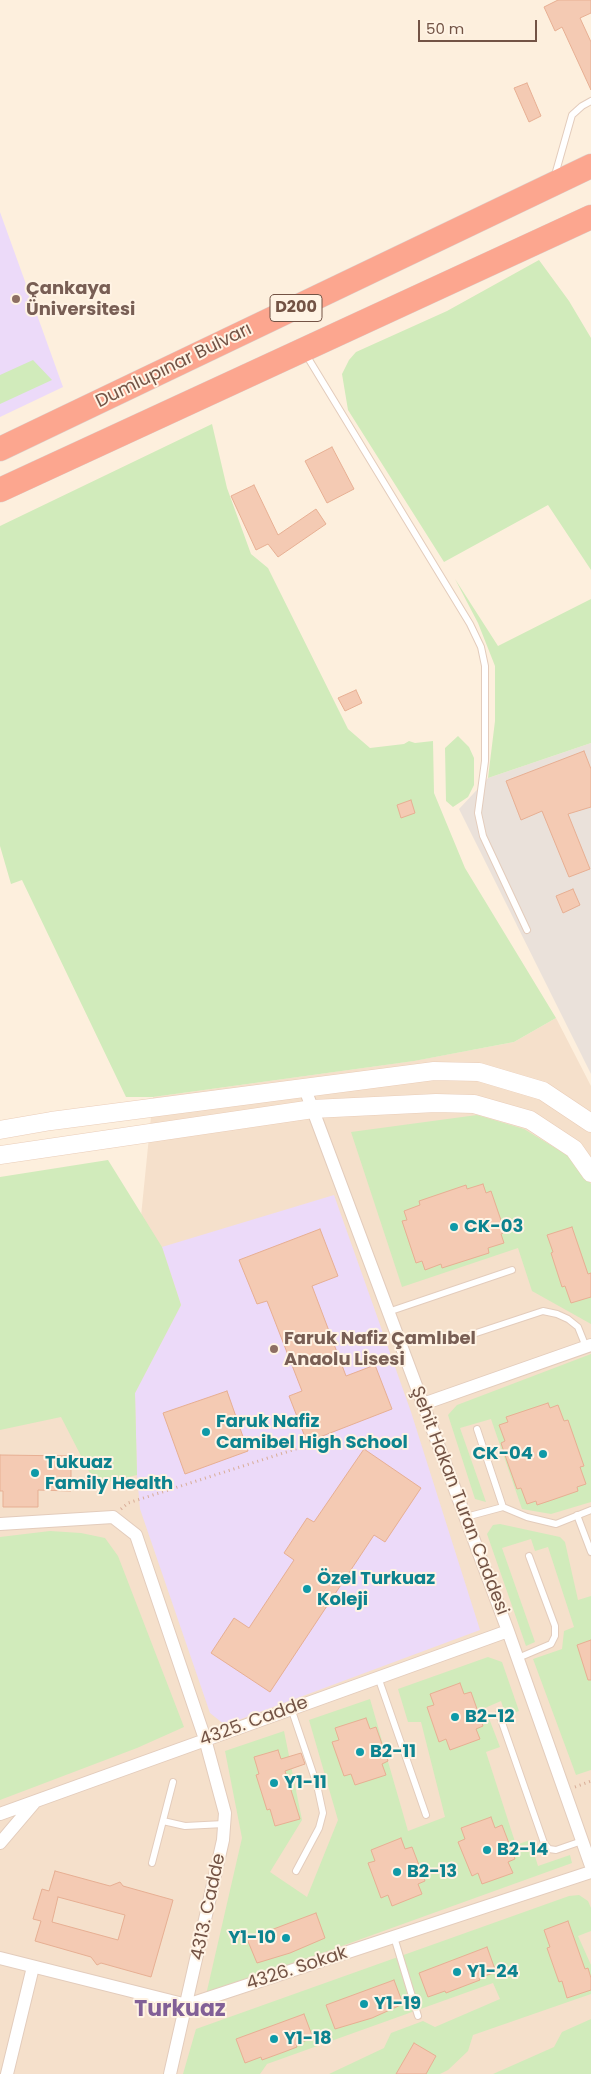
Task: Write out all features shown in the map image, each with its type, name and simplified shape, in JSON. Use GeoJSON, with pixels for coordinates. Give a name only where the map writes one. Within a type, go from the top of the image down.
{"type":"FeatureCollection","features":[{"type":"Feature","properties":{"kind":"highway","name":"Dumlupınar Bulvarı"},"geometry":{"type":"LineString","coordinates":[[0,450],[591,166]]}},
{"type":"Feature","properties":{"kind":"highway","name":"D200"},"geometry":{"type":"LineString","coordinates":[[0,490],[303,349],[589,220]]}},
{"type":"Feature","properties":{"kind":"street"},"geometry":{"type":"LineString","coordinates":[[0,1130],[51,1121],[434,1071],[479,1072],[543,1091],[591,1123]]}},
{"type":"Feature","properties":{"kind":"street","name":"Şehit Hakan Turan Caddesi"},"geometry":{"type":"LineString","coordinates":[[305,1088],[518,1658],[591,1866]]}},
{"type":"Feature","properties":{"kind":"street"},"geometry":{"type":"LineString","coordinates":[[0,1155],[313,1109],[436,1103],[474,1104],[530,1120],[574,1149],[591,1172]]}},
{"type":"Feature","properties":{"kind":"street"},"geometry":{"type":"LineString","coordinates":[[423,1404],[589,1346]]}},
{"type":"Feature","properties":{"kind":"street"},"geometry":{"type":"LineString","coordinates":[[0,1524],[113,1517]]}},
{"type":"Feature","properties":{"kind":"street","name":"4313. Cadde"},"geometry":{"type":"LineString","coordinates":[[113,1517],[136,1535],[206,1739],[225,1814],[223,1840],[170,2074]]}},
{"type":"Feature","properties":{"kind":"street","name":"4325. Cadde"},"geometry":{"type":"LineString","coordinates":[[0,1814],[508,1631]]}},
{"type":"Feature","properties":{"kind":"street"},"geometry":{"type":"LineString","coordinates":[[0,1843],[35,1802]]}},
{"type":"Feature","properties":{"kind":"street","name":"4326. Sokak"},"geometry":{"type":"LineString","coordinates":[[187,2005],[591,1872]]}},
{"type":"Feature","properties":{"kind":"street"},"geometry":{"type":"LineString","coordinates":[[0,1958],[187,2005]]}},
{"type":"Feature","properties":{"kind":"street"},"geometry":{"type":"LineString","coordinates":[[7,2074],[33,1966]]}},
{"type":"Feature","properties":{"kind":"lane"},"geometry":{"type":"LineString","coordinates":[[552,186],[572,115],[591,101]]}},
{"type":"Feature","properties":{"kind":"lane"},"geometry":{"type":"LineString","coordinates":[[303,349],[470,624],[481,647],[486,666],[485,761],[478,813],[483,836],[527,930]]}},
{"type":"Feature","properties":{"kind":"lane"},"geometry":{"type":"LineString","coordinates":[[388,1312],[512,1270]]}},
{"type":"Feature","properties":{"kind":"lane"},"geometry":{"type":"LineString","coordinates":[[452,1342],[543,1312],[557,1314],[568,1319],[578,1327],[589,1346]]}},
{"type":"Feature","properties":{"kind":"lane"},"geometry":{"type":"LineString","coordinates":[[477,1429],[503,1507]]}},
{"type":"Feature","properties":{"kind":"lane"},"geometry":{"type":"LineString","coordinates":[[466,1517],[503,1507],[526,1518],[556,1524],[591,1510]]}},
{"type":"Feature","properties":{"kind":"lane"},"geometry":{"type":"LineString","coordinates":[[577,1516],[591,1552]]}},
{"type":"Feature","properties":{"kind":"lane"},"geometry":{"type":"LineString","coordinates":[[518,1658],[551,1644],[555,1636],[555,1626],[529,1556]]}},
{"type":"Feature","properties":{"kind":"lane"},"geometry":{"type":"LineString","coordinates":[[378,1677],[426,1815]]}},
{"type":"Feature","properties":{"kind":"lane"},"geometry":{"type":"LineString","coordinates":[[291,1708],[317,1785],[322,1813],[319,1828],[296,1871]]}},
{"type":"Feature","properties":{"kind":"lane"},"geometry":{"type":"LineString","coordinates":[[499,1714],[544,1843],[550,1849],[556,1850],[582,1841]]}},
{"type":"Feature","properties":{"kind":"lane"},"geometry":{"type":"LineString","coordinates":[[152,1863],[173,1782]]}},
{"type":"Feature","properties":{"kind":"lane"},"geometry":{"type":"LineString","coordinates":[[163,1821],[185,1826],[224,1824]]}},
{"type":"Feature","properties":{"kind":"lane"},"geometry":{"type":"LineString","coordinates":[[394,1937],[418,2016]]}},
{"type":"Feature","properties":{"kind":"path"},"geometry":{"type":"LineString","coordinates":[[113,1517],[128,1503],[302,1447]]}},
{"type":"Feature","properties":{"kind":"shaded area","name":"Çankaya Üniversitesi"},"geometry":{"type":"Polygon","coordinates":[[[0,212],[63,387],[0,417],[0,212]]]}},
{"type":"Feature","properties":{"kind":"shaded area"},"geometry":{"type":"Polygon","coordinates":[[[591,743],[591,1074],[459,809],[488,778],[591,743]]]}},
{"type":"Feature","properties":{"kind":"shaded area"},"geometry":{"type":"Polygon","coordinates":[[[556,1018],[591,1086],[591,2074],[0,2074],[0,1419],[122,1405],[153,1097],[413,1061],[514,1042],[556,1018]]]}},
{"type":"Feature","properties":{"kind":"shaded area"},"geometry":{"type":"Polygon","coordinates":[[[334,1195],[411,1412],[480,1630],[225,1725],[210,1713],[140,1509],[137,1475],[135,1393],[181,1305],[162,1247],[334,1195]]]}},
{"type":"Feature","properties":{"kind":"green space"},"geometry":{"type":"Polygon","coordinates":[[[539,260],[569,301],[591,338],[591,570],[548,505],[444,562],[348,410],[342,374],[349,360],[356,352],[447,311],[539,260]]]}},
{"type":"Feature","properties":{"kind":"green space"},"geometry":{"type":"Polygon","coordinates":[[[33,360],[52,380],[0,404],[0,375],[33,360]]]}},
{"type":"Feature","properties":{"kind":"green space"},"geometry":{"type":"Polygon","coordinates":[[[212,424],[227,488],[251,554],[268,568],[348,729],[370,748],[404,744],[409,741],[415,743],[433,741],[434,793],[465,868],[556,1018],[514,1042],[414,1061],[153,1097],[126,1097],[22,880],[11,884],[0,846],[0,526],[212,424]]]}},
{"type":"Feature","properties":{"kind":"green space"},"geometry":{"type":"Polygon","coordinates":[[[455,579],[498,646],[591,599],[591,743],[488,778],[495,721],[495,666],[478,623],[455,579]]]}},
{"type":"Feature","properties":{"kind":"green space"},"geometry":{"type":"Polygon","coordinates":[[[458,736],[469,747],[474,758],[474,785],[468,797],[453,807],[446,801],[445,748],[458,736]]]}},
{"type":"Feature","properties":{"kind":"green space"},"geometry":{"type":"Polygon","coordinates":[[[477,1115],[524,1129],[570,1157],[591,1184],[591,1324],[532,1291],[518,1248],[402,1287],[351,1132],[477,1115]]]}},
{"type":"Feature","properties":{"kind":"green space"},"geometry":{"type":"Polygon","coordinates":[[[108,1160],[162,1247],[181,1305],[135,1393],[137,1475],[96,1485],[61,1417],[0,1430],[0,1177],[108,1160]]]}},
{"type":"Feature","properties":{"kind":"green space"},"geometry":{"type":"Polygon","coordinates":[[[591,1354],[591,1502],[551,1514],[522,1509],[491,1419],[460,1428],[486,1502],[475,1499],[448,1415],[457,1405],[591,1354]]]}},
{"type":"Feature","properties":{"kind":"green space"},"geometry":{"type":"Polygon","coordinates":[[[500,1524],[560,1537],[565,1542],[578,1600],[591,1596],[591,1770],[576,1775],[533,1659],[562,1649],[564,1631],[574,1627],[548,1547],[535,1551],[531,1539],[502,1548],[535,1642],[526,1646],[487,1534],[493,1525],[500,1524]]]}},
{"type":"Feature","properties":{"kind":"green space"},"geometry":{"type":"Polygon","coordinates":[[[50,1531],[81,1533],[105,1538],[118,1556],[184,1727],[137,1748],[0,1800],[0,1537],[50,1531]]]}},
{"type":"Feature","properties":{"kind":"green space"},"geometry":{"type":"Polygon","coordinates":[[[488,1657],[502,1662],[519,1711],[506,1716],[501,1701],[485,1708],[500,1747],[486,1752],[516,1845],[530,1840],[538,1866],[570,1855],[572,1863],[206,1995],[242,1838],[225,1751],[284,1731],[302,1820],[270,1872],[307,1897],[338,1820],[309,1720],[370,1699],[408,1831],[445,1817],[421,1722],[408,1722],[398,1689],[488,1657]]]}},
{"type":"Feature","properties":{"kind":"green space"},"geometry":{"type":"Polygon","coordinates":[[[579,1895],[588,1901],[591,1908],[591,1931],[578,1936],[591,1965],[591,1994],[473,2035],[468,2051],[448,2070],[440,2074],[329,2074],[384,2048],[391,2033],[423,2021],[435,2027],[500,1999],[493,1983],[267,2064],[260,2074],[183,2074],[196,2029],[569,1896],[579,1895]]]}},
{"type":"Feature","properties":{"kind":"green space"},"geometry":{"type":"Polygon","coordinates":[[[591,2019],[591,2074],[493,2074],[554,2047],[562,2032],[591,2019]]]}},
{"type":"Feature","properties":{"kind":"building"},"geometry":{"type":"Polygon","coordinates":[[[558,0],[591,0],[591,13],[580,18],[591,42],[591,90],[562,27],[555,31],[544,7],[558,0]]]}},
{"type":"Feature","properties":{"kind":"building"},"geometry":{"type":"Polygon","coordinates":[[[527,83],[541,116],[529,122],[514,88],[527,83]]]}},
{"type":"Feature","properties":{"kind":"building"},"geometry":{"type":"Polygon","coordinates":[[[332,447],[354,489],[327,503],[305,461],[332,447]]]}},
{"type":"Feature","properties":{"kind":"building"},"geometry":{"type":"Polygon","coordinates":[[[254,485],[278,535],[316,509],[326,524],[278,557],[268,544],[256,550],[231,496],[254,485]]]}},
{"type":"Feature","properties":{"kind":"building"},"geometry":{"type":"Polygon","coordinates":[[[356,690],[362,703],[345,711],[338,698],[356,690]]]}},
{"type":"Feature","properties":{"kind":"building"},"geometry":{"type":"Polygon","coordinates":[[[584,751],[591,769],[591,807],[568,814],[590,869],[569,877],[542,811],[521,820],[506,781],[584,751]]]}},
{"type":"Feature","properties":{"kind":"building"},"geometry":{"type":"Polygon","coordinates":[[[411,800],[415,813],[401,818],[397,805],[411,800]]]}},
{"type":"Feature","properties":{"kind":"building"},"geometry":{"type":"Polygon","coordinates":[[[573,889],[580,905],[563,913],[556,896],[573,889]]]}},
{"type":"Feature","properties":{"kind":"building","name":"CK-03"},"geometry":{"type":"Polygon","coordinates":[[[483,1184],[486,1193],[491,1191],[505,1232],[501,1234],[504,1243],[488,1248],[489,1253],[442,1268],[441,1264],[425,1270],[422,1261],[416,1263],[402,1221],[407,1220],[404,1211],[420,1205],[419,1201],[466,1185],[467,1189],[483,1184]]]}},
{"type":"Feature","properties":{"kind":"building"},"geometry":{"type":"Polygon","coordinates":[[[572,1227],[588,1274],[591,1273],[591,1297],[571,1303],[565,1286],[562,1287],[547,1235],[572,1227]]]}},
{"type":"Feature","properties":{"kind":"building"},"geometry":{"type":"Polygon","coordinates":[[[320,1229],[338,1276],[312,1286],[346,1376],[375,1365],[392,1409],[307,1442],[289,1396],[302,1391],[267,1301],[257,1304],[239,1260],[320,1229]]]}},
{"type":"Feature","properties":{"kind":"building","name":"Faruk Nafiz Camibel High School"},"geometry":{"type":"Polygon","coordinates":[[[227,1391],[248,1451],[185,1474],[163,1413],[227,1391]]]}},
{"type":"Feature","properties":{"kind":"building","name":"CK-04"},"geometry":{"type":"Polygon","coordinates":[[[548,1403],[550,1408],[558,1405],[564,1421],[568,1420],[584,1466],[580,1467],[586,1484],[577,1487],[578,1491],[552,1500],[537,1505],[536,1501],[527,1504],[521,1488],[517,1489],[507,1461],[501,1443],[505,1441],[499,1425],[508,1422],[506,1417],[548,1403]]]}},
{"type":"Feature","properties":{"kind":"building","name":"Özel Turkuaz Koleji"},"geometry":{"type":"Polygon","coordinates":[[[364,1449],[421,1488],[385,1542],[374,1535],[270,1692],[211,1653],[234,1618],[249,1628],[294,1560],[284,1553],[307,1518],[314,1522],[364,1449]]]}},
{"type":"Feature","properties":{"kind":"building","name":"Tukuaz Family Health"},"geometry":{"type":"Polygon","coordinates":[[[0,1455],[71,1456],[71,1491],[38,1490],[38,1507],[3,1507],[3,1491],[0,1491],[0,1455]]]}},
{"type":"Feature","properties":{"kind":"building"},"geometry":{"type":"Polygon","coordinates":[[[591,1640],[591,1680],[588,1680],[577,1645],[591,1640]]]}},
{"type":"Feature","properties":{"kind":"building","name":"B2-12"},"geometry":{"type":"Polygon","coordinates":[[[460,1683],[464,1694],[471,1692],[483,1726],[476,1729],[480,1739],[450,1750],[446,1739],[439,1742],[427,1707],[434,1705],[430,1694],[460,1683]]]}},
{"type":"Feature","properties":{"kind":"building","name":"B2-11"},"geometry":{"type":"Polygon","coordinates":[[[366,1718],[370,1729],[376,1727],[388,1761],[382,1764],[386,1775],[355,1785],[351,1774],[344,1776],[332,1742],[339,1740],[335,1728],[366,1718]]]}},
{"type":"Feature","properties":{"kind":"building","name":"Y1-11"},"geometry":{"type":"Polygon","coordinates":[[[278,1750],[281,1759],[301,1753],[305,1764],[285,1771],[300,1819],[275,1826],[270,1809],[267,1810],[256,1775],[259,1774],[254,1757],[278,1750]]]}},
{"type":"Feature","properties":{"kind":"building","name":"B2-14"},"geometry":{"type":"Polygon","coordinates":[[[491,1817],[495,1828],[502,1825],[515,1859],[508,1862],[513,1873],[482,1884],[478,1873],[472,1876],[458,1842],[465,1839],[461,1828],[491,1817]]]}},
{"type":"Feature","properties":{"kind":"building","name":"B2-13"},"geometry":{"type":"Polygon","coordinates":[[[401,1838],[405,1849],[412,1847],[425,1881],[418,1884],[422,1894],[392,1906],[388,1895],[381,1898],[368,1863],[375,1861],[371,1850],[401,1838]]]}},
{"type":"Feature","properties":{"kind":"building"},"geometry":{"type":"Polygon","coordinates":[[[55,1871],[110,1886],[120,1882],[123,1886],[173,1900],[151,1977],[101,1963],[97,1965],[91,1957],[35,1941],[41,1921],[33,1919],[42,1889],[49,1891],[55,1871]],[[58,1897],[52,1922],[118,1940],[125,1915],[58,1897]]]}},
{"type":"Feature","properties":{"kind":"building","name":"Y1-10"},"geometry":{"type":"Polygon","coordinates":[[[316,1913],[325,1938],[290,1953],[257,1963],[247,1939],[316,1913]]]}},
{"type":"Feature","properties":{"kind":"building"},"geometry":{"type":"Polygon","coordinates":[[[568,1921],[585,1969],[588,1968],[591,1978],[591,1990],[567,1998],[562,1981],[559,1982],[547,1948],[550,1947],[544,1930],[568,1921]]]}},
{"type":"Feature","properties":{"kind":"building","name":"Y1-24"},"geometry":{"type":"Polygon","coordinates":[[[487,1947],[496,1972],[446,1993],[445,1991],[428,1997],[419,1973],[487,1947]]]}},
{"type":"Feature","properties":{"kind":"building","name":"Y1-19"},"geometry":{"type":"Polygon","coordinates":[[[394,1980],[403,2004],[372,2018],[335,2029],[326,2005],[394,1980]]]}},
{"type":"Feature","properties":{"kind":"building","name":"Y1-18"},"geometry":{"type":"Polygon","coordinates":[[[304,2014],[313,2038],[296,2044],[297,2047],[284,2052],[262,2060],[261,2057],[245,2063],[236,2039],[304,2014]]]}},
{"type":"Feature","properties":{"kind":"building"},"geometry":{"type":"Polygon","coordinates":[[[414,2043],[436,2056],[426,2074],[396,2074],[414,2043]]]}},
{"type":"Feature","properties":{"kind":"place","name":"Çankaya Üniversitesi"},"geometry":{"type":"Point","coordinates":[16,299]}},
{"type":"Feature","properties":{"kind":"place","name":"CK-03"},"geometry":{"type":"Point","coordinates":[454,1227]}},
{"type":"Feature","properties":{"kind":"place","name":"Faruk Nafiz Çamlıbel Anaolu Lisesi"},"geometry":{"type":"Point","coordinates":[274,1349]}},
{"type":"Feature","properties":{"kind":"place","name":"Faruk Nafiz Camibel High School"},"geometry":{"type":"Point","coordinates":[206,1432]}},
{"type":"Feature","properties":{"kind":"place","name":"CK-04"},"geometry":{"type":"Point","coordinates":[543,1454]}},
{"type":"Feature","properties":{"kind":"place","name":"Tukuaz Family Health"},"geometry":{"type":"Point","coordinates":[35,1473]}},
{"type":"Feature","properties":{"kind":"place","name":"Özel Turkuaz Koleji"},"geometry":{"type":"Point","coordinates":[307,1589]}},
{"type":"Feature","properties":{"kind":"place","name":"B2-12"},"geometry":{"type":"Point","coordinates":[455,1717]}},
{"type":"Feature","properties":{"kind":"place","name":"B2-11"},"geometry":{"type":"Point","coordinates":[360,1752]}},
{"type":"Feature","properties":{"kind":"place","name":"Y1-11"},"geometry":{"type":"Point","coordinates":[274,1783]}},
{"type":"Feature","properties":{"kind":"place","name":"B2-14"},"geometry":{"type":"Point","coordinates":[487,1850]}},
{"type":"Feature","properties":{"kind":"place","name":"B2-13"},"geometry":{"type":"Point","coordinates":[397,1872]}},
{"type":"Feature","properties":{"kind":"place","name":"Y1-10"},"geometry":{"type":"Point","coordinates":[286,1938]}},
{"type":"Feature","properties":{"kind":"place","name":"Y1-24"},"geometry":{"type":"Point","coordinates":[457,1972]}},
{"type":"Feature","properties":{"kind":"place","name":"Y1-19"},"geometry":{"type":"Point","coordinates":[364,2004]}},
{"type":"Feature","properties":{"kind":"place","name":"Y1-18"},"geometry":{"type":"Point","coordinates":[274,2039]}},
{"type":"Feature","properties":{"kind":"district","name":"Turkuaz"},"geometry":{"type":"Point","coordinates":[180,2010]}}]}
